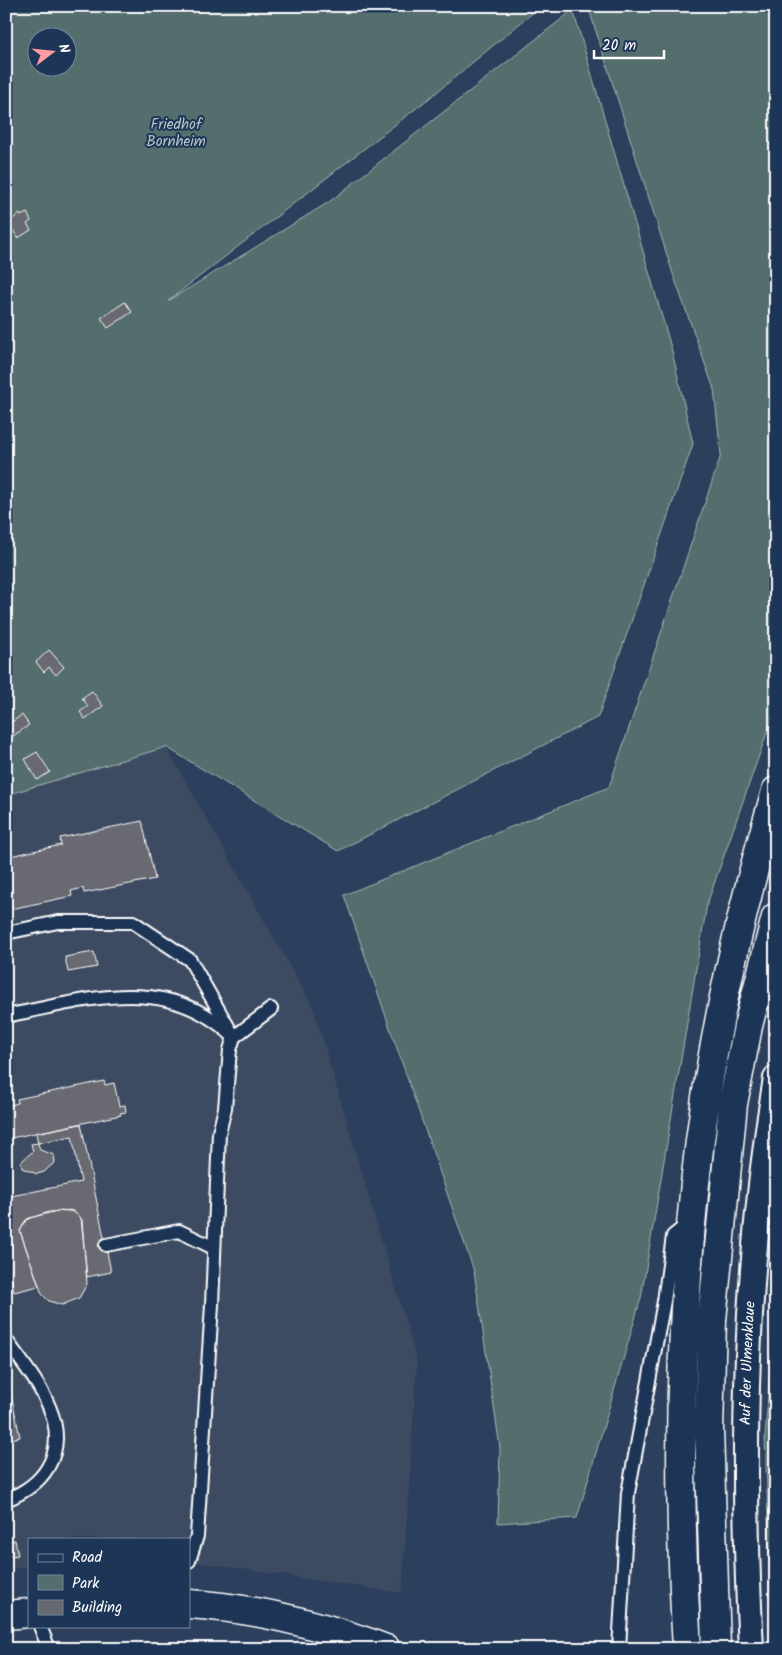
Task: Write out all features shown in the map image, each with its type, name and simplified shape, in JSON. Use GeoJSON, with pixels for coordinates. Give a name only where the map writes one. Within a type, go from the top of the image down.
{"type":"FeatureCollection","features":[{"type":"Feature","properties":{"kind":"main road"},"geometry":{"type":"LineString","coordinates":[[687,1649],[680,1453],[684,1315],[693,1219],[706,1097],[723,1002],[740,922],[776,791]]}},
{"type":"Feature","properties":{"kind":"main road"},"geometry":{"type":"LineString","coordinates":[[716,1649],[709,1438],[712,1320],[733,1104],[748,1026],[776,917]]}},
{"type":"Feature","properties":{"kind":"main road"},"geometry":{"type":"LineString","coordinates":[[190,1604],[242,1608],[280,1616],[330,1629],[386,1649]]}},
{"type":"Feature","properties":{"kind":"main road"},"geometry":{"type":"LineString","coordinates":[[6,1616],[28,1613]]}},
{"type":"Feature","properties":{"kind":"street","name":"Auf der Ulmenklaue"},"geometry":{"type":"LineString","coordinates":[[751,1649],[745,1412],[748,1321],[765,1142],[776,1078]]}},
{"type":"Feature","properties":{"kind":"lane"},"geometry":{"type":"LineString","coordinates":[[6,933],[58,922],[133,922],[190,960],[234,1037]]}},
{"type":"Feature","properties":{"kind":"lane"},"geometry":{"type":"LineString","coordinates":[[6,1016],[110,995],[135,995],[161,999],[207,1014],[234,1037]]}},
{"type":"Feature","properties":{"kind":"lane"},"geometry":{"type":"LineString","coordinates":[[190,1558],[197,1536],[219,1133],[225,1108],[230,1050],[234,1037],[271,1009]]}},
{"type":"Feature","properties":{"kind":"lane"},"geometry":{"type":"LineString","coordinates":[[619,1649],[628,1493],[634,1457],[664,1301],[673,1236],[693,1219]]}},
{"type":"Feature","properties":{"kind":"lane"},"geometry":{"type":"LineString","coordinates":[[106,1246],[179,1230],[214,1248]]}},
{"type":"Feature","properties":{"kind":"lane"},"geometry":{"type":"LineString","coordinates":[[6,1340],[42,1392],[52,1412],[58,1444],[43,1476],[31,1487],[6,1500]]}},
{"type":"Feature","properties":{"kind":"lane"},"geometry":{"type":"LineString","coordinates":[[41,1628],[49,1649]]}},
{"type":"Feature","properties":{"kind":"shaded area"},"geometry":{"type":"Polygon","coordinates":[[[166,747],[313,1007],[417,1361],[402,1593],[190,1561],[190,1538],[28,1538],[28,1566],[6,1570],[6,795],[166,747]]]}},
{"type":"Feature","properties":{"kind":"green space","name":"Friedhof Bornheim"},"geometry":{"type":"Polygon","coordinates":[[[6,6],[541,6],[432,96],[168,301],[329,202],[573,10],[672,351],[693,444],[598,717],[338,851],[166,747],[6,795],[6,6]]]}},
{"type":"Feature","properties":{"kind":"green space"},"geometry":{"type":"Polygon","coordinates":[[[588,6],[776,6],[776,707],[707,904],[641,1298],[577,1518],[498,1523],[500,1448],[474,1271],[344,895],[609,787],[721,455],[714,389],[673,274],[588,6]]]}},
{"type":"Feature","properties":{"kind":"green space"},"geometry":{"type":"Polygon","coordinates":[[[776,1290],[776,1649],[773,1649],[765,1437],[776,1290]]]}},
{"type":"Feature","properties":{"kind":"building"},"geometry":{"type":"Polygon","coordinates":[[[27,213],[31,221],[27,224],[31,230],[18,238],[8,222],[20,214],[21,216],[27,213]]]}},
{"type":"Feature","properties":{"kind":"building"},"geometry":{"type":"Polygon","coordinates":[[[125,302],[132,312],[108,328],[101,318],[125,302]]]}},
{"type":"Feature","properties":{"kind":"building"},"geometry":{"type":"Polygon","coordinates":[[[49,650],[64,667],[56,675],[49,667],[44,672],[36,662],[49,650]]]}},
{"type":"Feature","properties":{"kind":"building"},"geometry":{"type":"Polygon","coordinates":[[[92,691],[103,706],[85,719],[80,712],[88,706],[82,698],[92,691]]]}},
{"type":"Feature","properties":{"kind":"building"},"geometry":{"type":"Polygon","coordinates":[[[22,715],[29,725],[13,736],[6,726],[22,715]]]}},
{"type":"Feature","properties":{"kind":"building"},"geometry":{"type":"Polygon","coordinates":[[[37,752],[50,772],[37,780],[25,759],[37,752]]]}},
{"type":"Feature","properties":{"kind":"building"},"geometry":{"type":"Polygon","coordinates":[[[142,821],[155,879],[84,893],[83,888],[71,891],[72,896],[6,910],[6,857],[61,845],[60,838],[142,821]]]}},
{"type":"Feature","properties":{"kind":"building"},"geometry":{"type":"Polygon","coordinates":[[[94,952],[97,967],[68,972],[65,957],[94,952]]]}},
{"type":"Feature","properties":{"kind":"building"},"geometry":{"type":"Polygon","coordinates":[[[104,1081],[105,1085],[114,1083],[119,1106],[125,1105],[126,1112],[120,1113],[121,1115],[6,1139],[6,1106],[18,1103],[17,1099],[104,1081]]]}},
{"type":"Feature","properties":{"kind":"building"},"geometry":{"type":"Polygon","coordinates":[[[81,1124],[111,1272],[87,1277],[81,1218],[71,1210],[49,1212],[27,1219],[20,1231],[39,1286],[14,1292],[6,1251],[6,1197],[81,1182],[72,1136],[38,1143],[36,1133],[81,1124]]]}},
{"type":"Feature","properties":{"kind":"building"},"geometry":{"type":"Polygon","coordinates":[[[38,1143],[40,1150],[54,1155],[55,1162],[44,1172],[37,1174],[22,1168],[21,1162],[33,1151],[31,1144],[38,1143]]]}},
{"type":"Feature","properties":{"kind":"building"},"geometry":{"type":"Polygon","coordinates":[[[61,1210],[74,1212],[82,1220],[87,1284],[79,1298],[62,1305],[49,1301],[42,1294],[20,1231],[25,1221],[30,1218],[61,1210]]]}},
{"type":"Feature","properties":{"kind":"building"},"geometry":{"type":"Polygon","coordinates":[[[6,1371],[20,1437],[6,1440],[6,1371]]]}},
{"type":"Feature","properties":{"kind":"building"},"geometry":{"type":"Polygon","coordinates":[[[15,1540],[18,1555],[6,1557],[6,1542],[15,1540]]]}}]}
